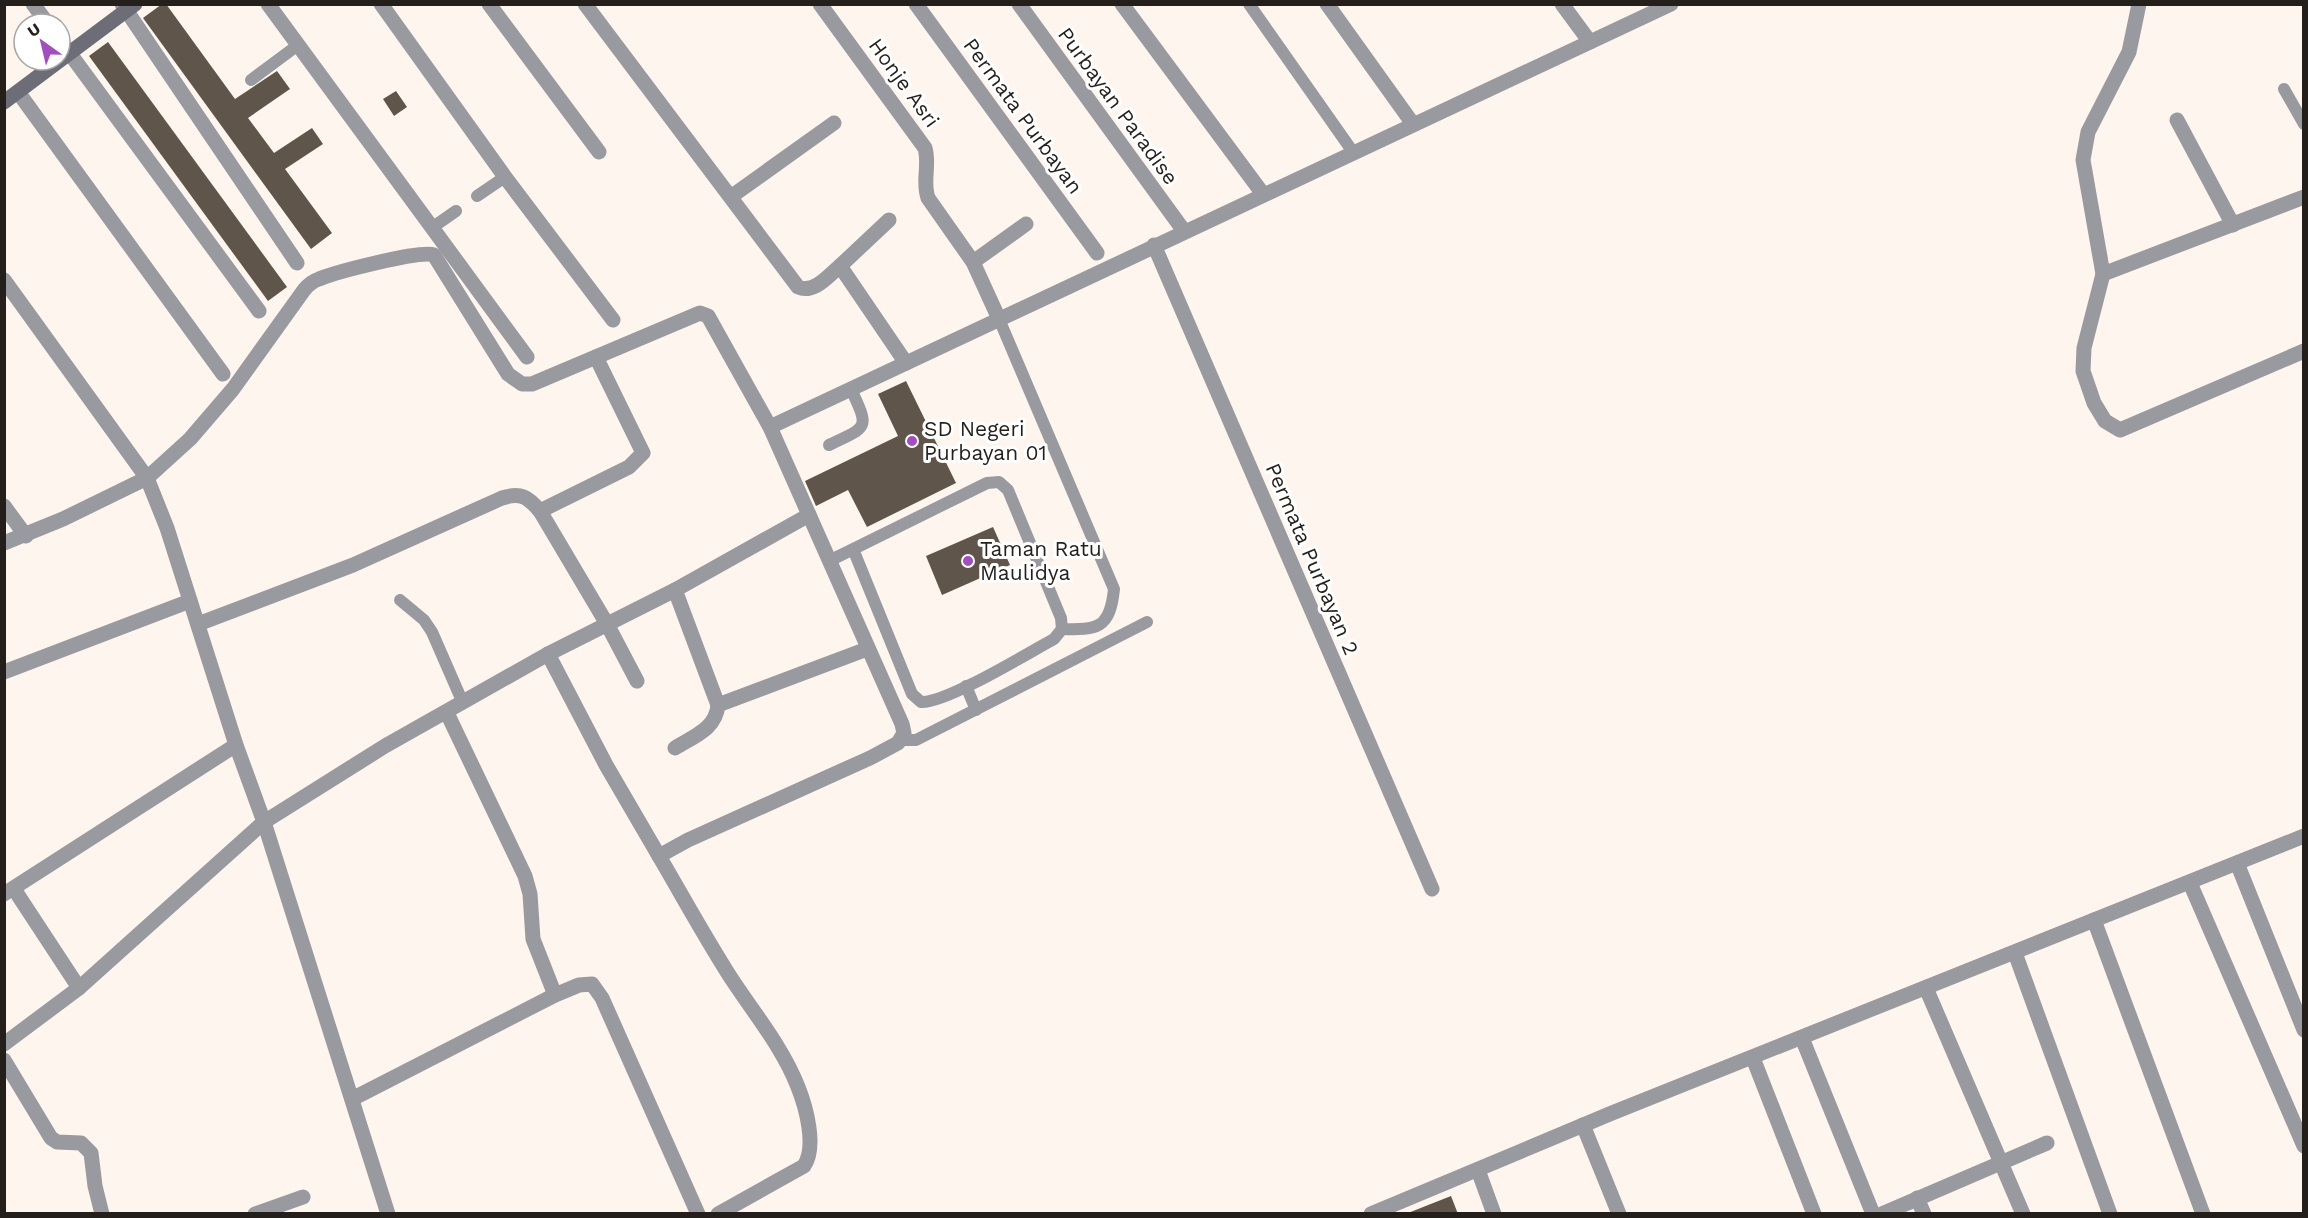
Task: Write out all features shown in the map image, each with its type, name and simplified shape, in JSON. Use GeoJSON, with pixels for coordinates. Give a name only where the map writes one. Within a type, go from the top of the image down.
{"type":"FeatureCollection","features":[{"type":"Feature","properties":{"kind":"main road"},"geometry":{"type":"LineString","coordinates":[[72,51],[128,7]]}},
{"type":"Feature","properties":{"kind":"main road"},"geometry":{"type":"LineString","coordinates":[[8,99],[44,72]]}},
{"type":"Feature","properties":{"kind":"street"},"geometry":{"type":"LineString","coordinates":[[268,4],[526,357]]}},
{"type":"Feature","properties":{"kind":"street"},"geometry":{"type":"LineString","coordinates":[[381,4],[505,177],[613,320]]}},
{"type":"Feature","properties":{"kind":"street"},"geometry":{"type":"LineString","coordinates":[[489,4],[599,152]]}},
{"type":"Feature","properties":{"kind":"street"},"geometry":{"type":"LineString","coordinates":[[585,4],[732,196],[798,287],[805,290],[815,287],[890,220]]}},
{"type":"Feature","properties":{"kind":"street","name":"Honje Asri"},"geometry":{"type":"LineString","coordinates":[[820,4],[925,148],[928,162],[925,189],[928,198],[973,262],[999,319]]}},
{"type":"Feature","properties":{"kind":"street","name":"Permata Purbayan"},"geometry":{"type":"LineString","coordinates":[[916,4],[1097,252]]}},
{"type":"Feature","properties":{"kind":"street","name":"Purbayan Paradise"},"geometry":{"type":"LineString","coordinates":[[1019,4],[1184,231]]}},
{"type":"Feature","properties":{"kind":"street"},"geometry":{"type":"LineString","coordinates":[[1122,4],[1263,194]]}},
{"type":"Feature","properties":{"kind":"street"},"geometry":{"type":"LineString","coordinates":[[1327,4],[1413,124]]}},
{"type":"Feature","properties":{"kind":"street"},"geometry":{"type":"LineString","coordinates":[[1562,4],[1590,42]]}},
{"type":"Feature","properties":{"kind":"street"},"geometry":{"type":"LineString","coordinates":[[770,427],[1671,4]]}},
{"type":"Feature","properties":{"kind":"street"},"geometry":{"type":"LineString","coordinates":[[2139,4],[2133,37],[2122,68],[2088,132],[2084,146],[2084,167],[2091,196],[2103,274],[2084,348],[2083,371],[2094,403],[2113,428],[2126,428],[2169,407],[2304,351]]}},
{"type":"Feature","properties":{"kind":"street"},"geometry":{"type":"LineString","coordinates":[[128,7],[297,263]]}},
{"type":"Feature","properties":{"kind":"street"},"geometry":{"type":"LineString","coordinates":[[72,56],[259,311]]}},
{"type":"Feature","properties":{"kind":"street"},"geometry":{"type":"LineString","coordinates":[[8,99],[223,374]]}},
{"type":"Feature","properties":{"kind":"street"},"geometry":{"type":"LineString","coordinates":[[2177,120],[2233,225]]}},
{"type":"Feature","properties":{"kind":"street"},"geometry":{"type":"LineString","coordinates":[[732,196],[834,123]]}},
{"type":"Feature","properties":{"kind":"street"},"geometry":{"type":"LineString","coordinates":[[2103,274],[2304,197]]}},
{"type":"Feature","properties":{"kind":"street"},"geometry":{"type":"LineString","coordinates":[[973,262],[1026,224]]}},
{"type":"Feature","properties":{"kind":"street","name":"Permata Purbayan 2"},"geometry":{"type":"LineString","coordinates":[[1154,245],[1432,889]]}},
{"type":"Feature","properties":{"kind":"street"},"geometry":{"type":"LineString","coordinates":[[4,543],[26,536],[147,478],[212,414],[304,290],[320,279],[406,256],[430,254],[440,263],[514,380],[532,384],[696,315],[705,314],[770,427],[904,728],[901,740],[870,758],[688,840],[659,856]]}},
{"type":"Feature","properties":{"kind":"street"},"geometry":{"type":"LineString","coordinates":[[840,266],[906,363]]}},
{"type":"Feature","properties":{"kind":"street"},"geometry":{"type":"LineString","coordinates":[[4,280],[147,478],[167,528],[236,745],[264,822],[388,1214]]}},
{"type":"Feature","properties":{"kind":"street"},"geometry":{"type":"LineString","coordinates":[[540,512],[629,467],[643,453],[596,357]]}},
{"type":"Feature","properties":{"kind":"street"},"geometry":{"type":"LineString","coordinates":[[198,624],[353,565],[502,498],[525,496],[540,512],[607,624],[637,681]]}},
{"type":"Feature","properties":{"kind":"street"},"geometry":{"type":"LineString","coordinates":[[4,506],[26,536]]}},
{"type":"Feature","properties":{"kind":"street"},"geometry":{"type":"LineString","coordinates":[[4,1044],[79,988],[264,822],[385,746],[548,654],[675,590],[809,515]]}},
{"type":"Feature","properties":{"kind":"street"},"geometry":{"type":"LineString","coordinates":[[675,590],[718,705],[712,724],[675,748]]}},
{"type":"Feature","properties":{"kind":"street"},"geometry":{"type":"LineString","coordinates":[[4,672],[190,601]]}},
{"type":"Feature","properties":{"kind":"street"},"geometry":{"type":"LineString","coordinates":[[718,705],[867,649]]}},
{"type":"Feature","properties":{"kind":"street"},"geometry":{"type":"LineString","coordinates":[[548,654],[611,773],[729,975],[786,1063],[797,1085],[806,1120],[810,1152],[804,1166],[718,1214]]}},
{"type":"Feature","properties":{"kind":"street"},"geometry":{"type":"LineString","coordinates":[[447,713],[525,876],[530,894],[533,939],[555,995]]}},
{"type":"Feature","properties":{"kind":"street"},"geometry":{"type":"LineString","coordinates":[[79,988],[9,891],[236,745]]}},
{"type":"Feature","properties":{"kind":"street"},"geometry":{"type":"LineString","coordinates":[[1380,1212],[1583,1125],[2304,836]]}},
{"type":"Feature","properties":{"kind":"street"},"geometry":{"type":"LineString","coordinates":[[2237,863],[2304,1030]]}},
{"type":"Feature","properties":{"kind":"street"},"geometry":{"type":"LineString","coordinates":[[2190,883],[2304,1146]]}},
{"type":"Feature","properties":{"kind":"street"},"geometry":{"type":"LineString","coordinates":[[2094,920],[2203,1214]]}},
{"type":"Feature","properties":{"kind":"street"},"geometry":{"type":"LineString","coordinates":[[2015,953],[2110,1214]]}},
{"type":"Feature","properties":{"kind":"street"},"geometry":{"type":"LineString","coordinates":[[352,1099],[555,995],[588,983],[596,987],[698,1214]]}},
{"type":"Feature","properties":{"kind":"street"},"geometry":{"type":"LineString","coordinates":[[1926,988],[2023,1214]]}},
{"type":"Feature","properties":{"kind":"street"},"geometry":{"type":"LineString","coordinates":[[1802,1038],[1872,1214]]}},
{"type":"Feature","properties":{"kind":"street"},"geometry":{"type":"LineString","coordinates":[[1753,1058],[1814,1214]]}},
{"type":"Feature","properties":{"kind":"street"},"geometry":{"type":"LineString","coordinates":[[4,1060],[51,1138],[57,1142],[81,1143],[91,1153],[95,1186],[102,1214]]}},
{"type":"Feature","properties":{"kind":"street"},"geometry":{"type":"LineString","coordinates":[[1583,1125],[1619,1214]]}},
{"type":"Feature","properties":{"kind":"street"},"geometry":{"type":"LineString","coordinates":[[1882,1214],[2048,1143]]}},
{"type":"Feature","properties":{"kind":"street"},"geometry":{"type":"LineString","coordinates":[[1478,1170],[1494,1214]]}},
{"type":"Feature","properties":{"kind":"street"},"geometry":{"type":"LineString","coordinates":[[255,1214],[303,1197]]}},
{"type":"Feature","properties":{"kind":"street"},"geometry":{"type":"LineString","coordinates":[[1917,1198],[1924,1214]]}},
{"type":"Feature","properties":{"kind":"lane"},"geometry":{"type":"LineString","coordinates":[[1249,4],[1353,152]]}},
{"type":"Feature","properties":{"kind":"lane"},"geometry":{"type":"LineString","coordinates":[[251,80],[298,45]]}},
{"type":"Feature","properties":{"kind":"lane"},"geometry":{"type":"LineString","coordinates":[[2284,88],[2304,124]]}},
{"type":"Feature","properties":{"kind":"lane"},"geometry":{"type":"LineString","coordinates":[[477,196],[505,177]]}},
{"type":"Feature","properties":{"kind":"lane"},"geometry":{"type":"LineString","coordinates":[[433,227],[456,211]]}},
{"type":"Feature","properties":{"kind":"lane"},"geometry":{"type":"LineString","coordinates":[[999,319],[1114,589],[1110,610],[1097,626],[1091,630],[1062,629]]}},
{"type":"Feature","properties":{"kind":"lane"},"geometry":{"type":"LineString","coordinates":[[829,445],[861,429],[864,424],[864,418],[851,389]]}},
{"type":"Feature","properties":{"kind":"lane"},"geometry":{"type":"LineString","coordinates":[[829,561],[853,549],[987,483],[999,482],[1008,490],[1061,618],[1062,629],[1054,639],[966,686],[928,703],[915,698],[853,549]]}},
{"type":"Feature","properties":{"kind":"lane"},"geometry":{"type":"LineString","coordinates":[[400,600],[424,620],[432,632],[463,703]]}},
{"type":"Feature","properties":{"kind":"lane"},"geometry":{"type":"LineString","coordinates":[[901,740],[916,740],[1147,622]]}},
{"type":"Feature","properties":{"kind":"lane"},"geometry":{"type":"LineString","coordinates":[[966,686],[976,710]]}},
{"type":"Feature","properties":{"kind":"building"},"geometry":{"type":"Polygon","coordinates":[[[162,4],[166,4],[235,99],[277,71],[290,89],[248,118],[274,153],[312,128],[323,144],[285,169],[332,233],[311,249],[143,18],[162,4]]]}},
{"type":"Feature","properties":{"kind":"building"},"geometry":{"type":"Polygon","coordinates":[[[108,42],[287,287],[268,301],[89,56],[108,42]]]}},
{"type":"Feature","properties":{"kind":"building"},"geometry":{"type":"Polygon","coordinates":[[[396,91],[407,107],[394,116],[383,99],[396,91]]]}},
{"type":"Feature","properties":{"kind":"building"},"geometry":{"type":"Polygon","coordinates":[[[906,381],[956,483],[867,527],[848,490],[816,506],[805,481],[898,436],[878,394],[906,381]]]}},
{"type":"Feature","properties":{"kind":"building","name":"Taman Ratu Maulidya"},"geometry":{"type":"Polygon","coordinates":[[[993,527],[1010,565],[942,595],[926,556],[993,527]]]}},
{"type":"Feature","properties":{"kind":"building"},"geometry":{"type":"Polygon","coordinates":[[[1451,1196],[1458,1214],[1408,1214],[1408,1213],[1451,1196]]]}},
{"type":"Feature","properties":{"kind":"place","name":"SD Negeri Purbayan 01"},"geometry":{"type":"Point","coordinates":[912,441]}},
{"type":"Feature","properties":{"kind":"place","name":"Taman Ratu Maulidya"},"geometry":{"type":"Point","coordinates":[968,561]}}]}
